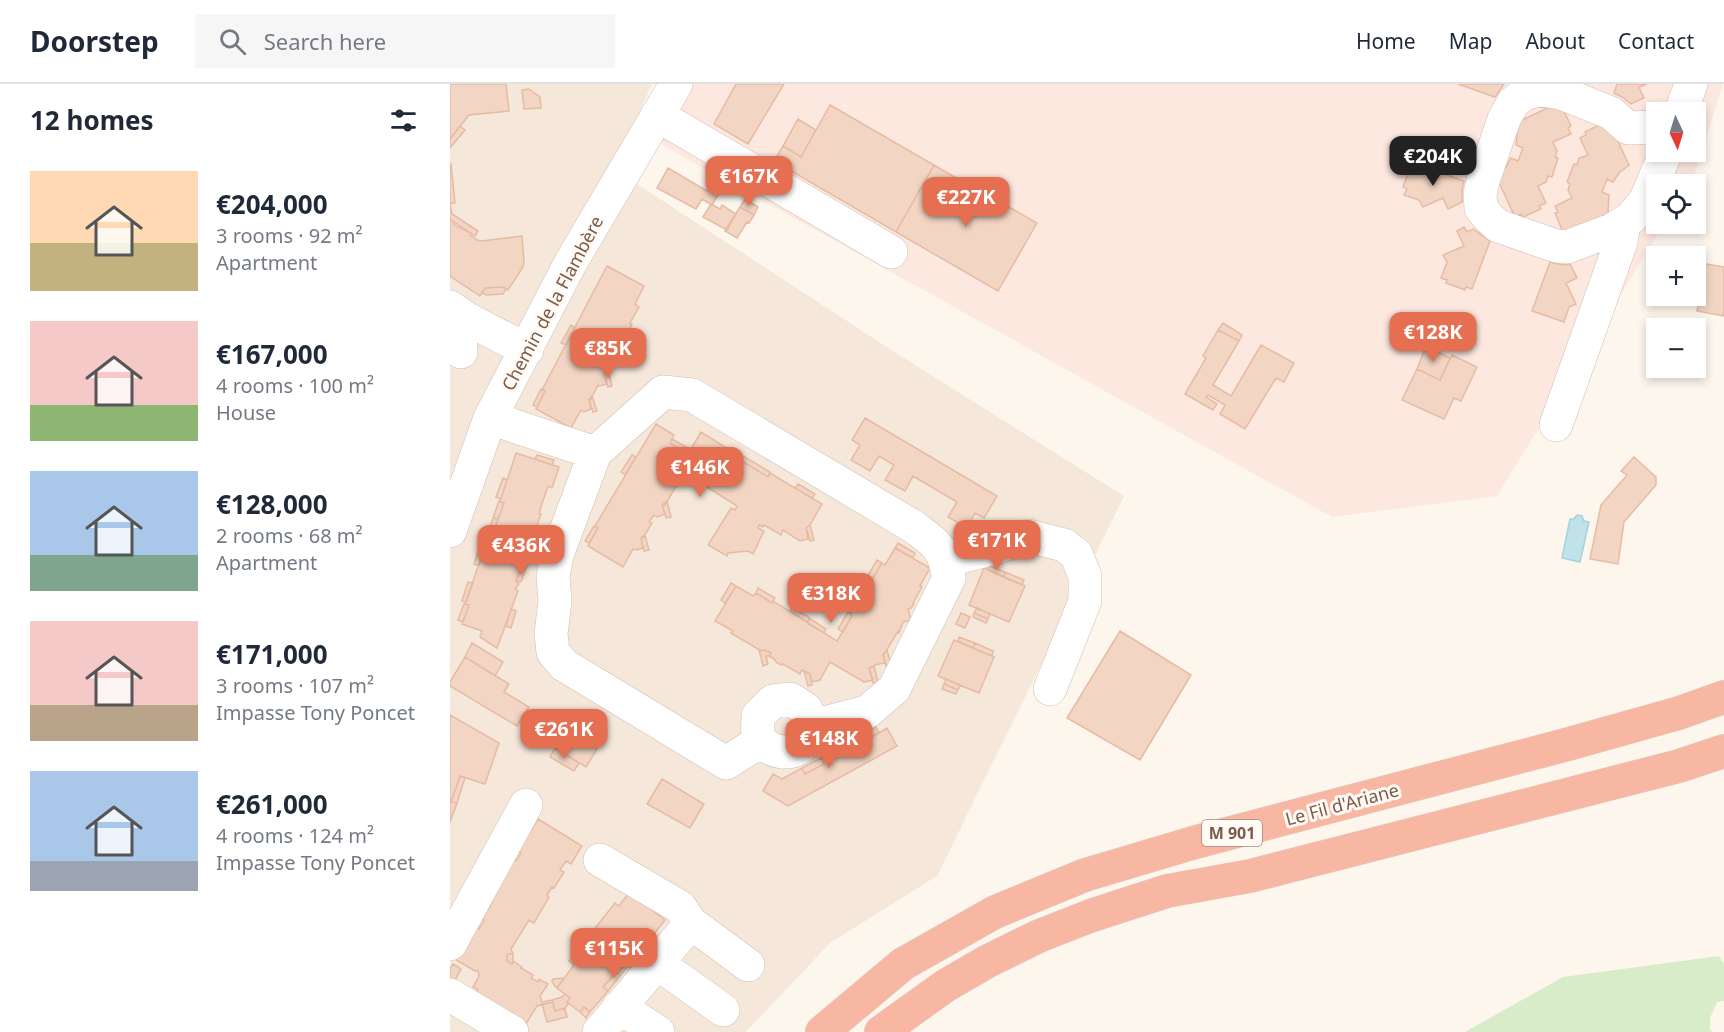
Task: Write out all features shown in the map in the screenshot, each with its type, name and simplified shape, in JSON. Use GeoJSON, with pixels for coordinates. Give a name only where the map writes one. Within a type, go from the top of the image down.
{"type":"FeatureCollection","features":[{"type":"Feature","properties":{"kind":"highway","name":"Le Fil d'Ariane"},"geometry":{"type":"LineString","coordinates":[[822,1032],[903,964],[995,912],[1085,875],[1196,842],[1565,746],[1679,713],[1724,697]]}},
{"type":"Feature","properties":{"kind":"highway","name":"M 901"},"geometry":{"type":"LineString","coordinates":[[881,1032],[945,986],[988,961],[1040,936],[1090,916],[1167,891],[1250,876],[1679,766],[1724,751]]}},
{"type":"Feature","properties":{"kind":"highway","name":"M 901"},"geometry":{"type":"LineString","coordinates":[[916,1032],[978,988],[1028,963],[1082,938],[1174,907],[1250,876]]}},
{"type":"Feature","properties":{"kind":"street","name":"Chemin de la Flambère"},"geometry":{"type":"LineString","coordinates":[[450,531],[490,418],[571,262],[676,84]]}},
{"type":"Feature","properties":{"kind":"street"},"geometry":{"type":"LineString","coordinates":[[1685,102],[1691,84]]}},
{"type":"Feature","properties":{"kind":"street"},"geometry":{"type":"LineString","coordinates":[[1646,201],[1624,223],[1568,247],[1556,246],[1498,226],[1481,207],[1480,194],[1504,119],[1513,103],[1525,93],[1541,90],[1561,93],[1642,127],[1649,174]]}},
{"type":"Feature","properties":{"kind":"street"},"geometry":{"type":"LineString","coordinates":[[657,115],[891,252]]}},
{"type":"Feature","properties":{"kind":"street"},"geometry":{"type":"LineString","coordinates":[[1556,425],[1622,243],[1624,223]]}},
{"type":"Feature","properties":{"kind":"street"},"geometry":{"type":"LineString","coordinates":[[459,314],[527,350]]}},
{"type":"Feature","properties":{"kind":"street"},"geometry":{"type":"LineString","coordinates":[[459,314],[461,352]]}},
{"type":"Feature","properties":{"kind":"street"},"geometry":{"type":"LineString","coordinates":[[663,392],[692,395],[914,527],[939,546],[949,578],[894,689],[867,712],[812,726],[803,746],[788,753],[769,749],[761,741],[726,763],[564,665],[553,652],[551,634],[557,555],[595,453],[663,392]]}},
{"type":"Feature","properties":{"kind":"street"},"geometry":{"type":"LineString","coordinates":[[490,418],[595,453]]}},
{"type":"Feature","properties":{"kind":"street"},"geometry":{"type":"LineString","coordinates":[[945,561],[998,547],[1028,536],[1064,545],[1076,554],[1085,576],[1085,601],[1050,689]]}},
{"type":"Feature","properties":{"kind":"street"},"geometry":{"type":"LineString","coordinates":[[450,944],[526,805]]}},
{"type":"Feature","properties":{"kind":"street"},"geometry":{"type":"LineString","coordinates":[[600,860],[680,907],[691,922],[748,965]]}},
{"type":"Feature","properties":{"kind":"street"},"geometry":{"type":"LineString","coordinates":[[658,1032],[609,1020],[691,922]]}},
{"type":"Feature","properties":{"kind":"street"},"geometry":{"type":"LineString","coordinates":[[657,963],[723,1010]]}},
{"type":"Feature","properties":{"kind":"street"},"geometry":{"type":"LineString","coordinates":[[450,995],[513,1032]]}},
{"type":"Feature","properties":{"kind":"shaded area"},"geometry":{"type":"Polygon","coordinates":[[[450,84],[652,84],[614,169],[896,353],[1124,496],[937,876],[830,943],[746,1032],[450,1032],[450,84]]]}},
{"type":"Feature","properties":{"kind":"shaded area"},"geometry":{"type":"Polygon","coordinates":[[[693,84],[1723,84],[1706,138],[1706,102],[1646,102],[1646,162],[1698,162],[1695,173],[1646,174],[1646,234],[1658,234],[1650,246],[1646,246],[1646,253],[1497,496],[1332,517],[659,143],[693,84]]]}},
{"type":"Feature","properties":{"kind":"green space"},"geometry":{"type":"Polygon","coordinates":[[[1719,956],[1724,964],[1724,1001],[1717,1002],[1710,1018],[1710,1030],[1713,1032],[1465,1032],[1563,977],[1719,956]]]}},
{"type":"Feature","properties":{"kind":"water"},"geometry":{"type":"Polygon","coordinates":[[[1577,515],[1589,522],[1580,562],[1562,558],[1570,519],[1574,519],[1577,515]]]}},
{"type":"Feature","properties":{"kind":"building"},"geometry":{"type":"Polygon","coordinates":[[[450,84],[506,84],[509,111],[469,115],[450,139],[450,84]]]}},
{"type":"Feature","properties":{"kind":"building"},"geometry":{"type":"Polygon","coordinates":[[[736,84],[784,84],[748,144],[714,124],[736,84]]]}},
{"type":"Feature","properties":{"kind":"building"},"geometry":{"type":"Polygon","coordinates":[[[1458,84],[1504,84],[1495,97],[1458,84]]]}},
{"type":"Feature","properties":{"kind":"building"},"geometry":{"type":"Polygon","coordinates":[[[1617,84],[1647,84],[1639,87],[1644,98],[1631,104],[1614,93],[1617,84]]]}},
{"type":"Feature","properties":{"kind":"building"},"geometry":{"type":"Polygon","coordinates":[[[529,89],[540,97],[541,108],[524,109],[522,90],[529,89]]]}},
{"type":"Feature","properties":{"kind":"building"},"geometry":{"type":"Polygon","coordinates":[[[1556,104],[1563,109],[1571,126],[1568,128],[1571,134],[1553,142],[1557,151],[1555,157],[1558,158],[1552,177],[1548,176],[1546,182],[1538,186],[1546,203],[1539,206],[1541,209],[1523,217],[1521,214],[1515,217],[1496,176],[1506,167],[1511,158],[1518,161],[1523,148],[1516,145],[1516,123],[1556,104]]]}},
{"type":"Feature","properties":{"kind":"building"},"geometry":{"type":"Polygon","coordinates":[[[830,105],[934,165],[896,232],[774,161],[783,146],[801,157],[830,105]]]}},
{"type":"Feature","properties":{"kind":"building"},"geometry":{"type":"Polygon","coordinates":[[[798,119],[816,130],[801,157],[783,146],[798,119]]]}},
{"type":"Feature","properties":{"kind":"building"},"geometry":{"type":"Polygon","coordinates":[[[1603,123],[1610,124],[1629,165],[1613,182],[1607,179],[1602,192],[1609,195],[1610,217],[1563,232],[1555,213],[1558,212],[1555,206],[1572,198],[1568,190],[1570,184],[1567,182],[1574,164],[1577,165],[1579,158],[1588,155],[1580,138],[1586,135],[1585,132],[1603,123]]]}},
{"type":"Feature","properties":{"kind":"building"},"geometry":{"type":"Polygon","coordinates":[[[460,126],[465,130],[450,148],[450,139],[460,126]]]}},
{"type":"Feature","properties":{"kind":"building"},"geometry":{"type":"Polygon","coordinates":[[[451,164],[455,203],[450,203],[451,164]]]}},
{"type":"Feature","properties":{"kind":"building"},"geometry":{"type":"Polygon","coordinates":[[[1416,164],[1464,181],[1462,202],[1448,209],[1443,198],[1423,207],[1419,200],[1404,195],[1407,189],[1403,187],[1410,168],[1413,170],[1416,164]]]}},
{"type":"Feature","properties":{"kind":"building"},"geometry":{"type":"Polygon","coordinates":[[[934,165],[1037,223],[998,291],[896,232],[934,165]]]}},
{"type":"Feature","properties":{"kind":"building"},"geometry":{"type":"Polygon","coordinates":[[[668,168],[707,191],[710,186],[720,192],[712,205],[702,199],[696,209],[657,188],[668,168]]]}},
{"type":"Feature","properties":{"kind":"building"},"geometry":{"type":"Polygon","coordinates":[[[745,199],[758,207],[754,215],[740,207],[745,199]]]}},
{"type":"Feature","properties":{"kind":"building"},"geometry":{"type":"Polygon","coordinates":[[[450,203],[452,214],[478,231],[475,236],[450,219],[450,203]]]}},
{"type":"Feature","properties":{"kind":"building"},"geometry":{"type":"Polygon","coordinates":[[[711,204],[720,209],[722,205],[736,214],[727,230],[703,217],[711,204]]]}},
{"type":"Feature","properties":{"kind":"building"},"geometry":{"type":"Polygon","coordinates":[[[740,207],[754,215],[737,238],[725,231],[740,207]]]}},
{"type":"Feature","properties":{"kind":"building"},"geometry":{"type":"Polygon","coordinates":[[[450,219],[454,225],[471,233],[470,235],[477,240],[522,236],[523,267],[508,290],[503,287],[485,288],[480,296],[450,276],[450,219]]]}},
{"type":"Feature","properties":{"kind":"building"},"geometry":{"type":"Polygon","coordinates":[[[1464,227],[1467,232],[1473,229],[1490,241],[1472,289],[1466,287],[1465,290],[1446,283],[1447,280],[1441,278],[1447,262],[1443,255],[1464,246],[1457,231],[1464,227]]]}},
{"type":"Feature","properties":{"kind":"building"},"geometry":{"type":"Polygon","coordinates":[[[1550,262],[1570,264],[1577,278],[1566,283],[1576,304],[1569,307],[1564,322],[1532,311],[1550,262]]]}},
{"type":"Feature","properties":{"kind":"building"},"geometry":{"type":"Polygon","coordinates":[[[1706,264],[1724,267],[1724,316],[1697,311],[1698,306],[1706,306],[1706,264]]]}},
{"type":"Feature","properties":{"kind":"building"},"geometry":{"type":"Polygon","coordinates":[[[607,266],[644,286],[635,304],[639,307],[630,323],[632,324],[626,336],[621,338],[625,349],[619,351],[604,374],[607,384],[598,385],[589,400],[591,409],[584,412],[581,410],[571,428],[536,409],[545,391],[542,390],[607,266]]]}},
{"type":"Feature","properties":{"kind":"building"},"geometry":{"type":"Polygon","coordinates":[[[503,287],[506,289],[503,294],[482,293],[485,288],[503,287]]]}},
{"type":"Feature","properties":{"kind":"building"},"geometry":{"type":"Polygon","coordinates":[[[1223,323],[1242,335],[1239,341],[1218,330],[1223,323]]]}},
{"type":"Feature","properties":{"kind":"building"},"geometry":{"type":"Polygon","coordinates":[[[571,325],[575,328],[566,345],[561,343],[571,325]]]}},
{"type":"Feature","properties":{"kind":"building"},"geometry":{"type":"Polygon","coordinates":[[[1218,330],[1239,341],[1213,385],[1231,396],[1261,345],[1294,363],[1284,382],[1276,378],[1245,429],[1220,414],[1225,405],[1208,395],[1206,397],[1217,404],[1213,410],[1185,394],[1206,358],[1203,356],[1218,330]]]}},
{"type":"Feature","properties":{"kind":"building"},"geometry":{"type":"Polygon","coordinates":[[[626,335],[631,351],[626,352],[621,338],[626,335]]]}},
{"type":"Feature","properties":{"kind":"building"},"geometry":{"type":"Polygon","coordinates":[[[1426,346],[1450,358],[1440,380],[1417,369],[1426,346]]]}},
{"type":"Feature","properties":{"kind":"building"},"geometry":{"type":"Polygon","coordinates":[[[1452,355],[1477,367],[1461,401],[1454,398],[1444,419],[1402,400],[1417,369],[1440,380],[1452,355]]]}},
{"type":"Feature","properties":{"kind":"building"},"geometry":{"type":"Polygon","coordinates":[[[608,370],[612,386],[608,387],[604,374],[608,370]]]}},
{"type":"Feature","properties":{"kind":"building"},"geometry":{"type":"Polygon","coordinates":[[[541,389],[545,391],[537,407],[533,405],[541,389]]]}},
{"type":"Feature","properties":{"kind":"building"},"geometry":{"type":"Polygon","coordinates":[[[592,396],[597,411],[593,412],[589,400],[592,396]]]}},
{"type":"Feature","properties":{"kind":"building"},"geometry":{"type":"Polygon","coordinates":[[[865,418],[997,496],[984,518],[975,513],[967,528],[948,517],[957,502],[913,476],[905,491],[885,480],[894,465],[879,456],[870,471],[851,460],[860,445],[852,440],[865,418]]]}},
{"type":"Feature","properties":{"kind":"building"},"geometry":{"type":"Polygon","coordinates":[[[656,424],[674,435],[670,443],[688,454],[701,432],[768,477],[770,473],[822,504],[806,528],[808,539],[800,541],[783,530],[781,535],[764,525],[763,527],[759,525],[758,528],[764,531],[753,554],[748,551],[728,553],[727,556],[708,545],[731,508],[735,510],[737,506],[704,485],[703,488],[682,476],[665,505],[662,505],[665,514],[657,517],[654,515],[649,522],[652,523],[641,538],[643,548],[633,549],[623,567],[588,546],[598,528],[595,526],[656,424]]]}},
{"type":"Feature","properties":{"kind":"building"},"geometry":{"type":"Polygon","coordinates":[[[672,439],[690,449],[688,454],[670,443],[672,439]]]}},
{"type":"Feature","properties":{"kind":"building"},"geometry":{"type":"Polygon","coordinates":[[[736,452],[770,472],[768,477],[734,456],[736,452]]]}},
{"type":"Feature","properties":{"kind":"building"},"geometry":{"type":"Polygon","coordinates":[[[516,453],[559,467],[552,488],[548,486],[528,552],[531,553],[526,568],[520,571],[516,581],[519,584],[515,589],[518,591],[497,648],[480,637],[482,631],[462,624],[469,605],[465,604],[488,538],[491,539],[504,503],[500,502],[516,453]]]}},
{"type":"Feature","properties":{"kind":"building"},"geometry":{"type":"Polygon","coordinates":[[[537,455],[554,460],[552,465],[535,459],[537,455]]]}},
{"type":"Feature","properties":{"kind":"building"},"geometry":{"type":"Polygon","coordinates":[[[632,455],[636,457],[625,475],[621,472],[632,455]]]}},
{"type":"Feature","properties":{"kind":"building"},"geometry":{"type":"Polygon","coordinates":[[[1634,457],[1656,477],[1656,485],[1624,522],[1618,564],[1590,559],[1601,505],[1627,475],[1621,471],[1634,457]]]}},
{"type":"Feature","properties":{"kind":"building"},"geometry":{"type":"Polygon","coordinates":[[[503,478],[507,480],[501,499],[496,497],[503,478]]]}},
{"type":"Feature","properties":{"kind":"building"},"geometry":{"type":"Polygon","coordinates":[[[798,484],[815,494],[812,498],[795,488],[798,484]]]}},
{"type":"Feature","properties":{"kind":"building"},"geometry":{"type":"Polygon","coordinates":[[[499,501],[504,503],[498,519],[493,518],[499,501]]]}},
{"type":"Feature","properties":{"kind":"building"},"geometry":{"type":"Polygon","coordinates":[[[667,501],[671,517],[666,518],[662,505],[667,501]]]}},
{"type":"Feature","properties":{"kind":"building"},"geometry":{"type":"Polygon","coordinates":[[[493,518],[498,519],[491,539],[486,538],[493,518]]]}},
{"type":"Feature","properties":{"kind":"building"},"geometry":{"type":"Polygon","coordinates":[[[810,525],[814,540],[810,541],[806,528],[810,525]]]}},
{"type":"Feature","properties":{"kind":"building"},"geometry":{"type":"Polygon","coordinates":[[[594,526],[598,528],[589,543],[585,541],[594,526]]]}},
{"type":"Feature","properties":{"kind":"building"},"geometry":{"type":"Polygon","coordinates":[[[645,535],[649,550],[644,551],[641,538],[645,535]]]}},
{"type":"Feature","properties":{"kind":"building"},"geometry":{"type":"Polygon","coordinates":[[[898,543],[915,553],[913,558],[895,548],[898,543]]]}},
{"type":"Feature","properties":{"kind":"building"},"geometry":{"type":"Polygon","coordinates":[[[480,545],[485,547],[479,566],[474,564],[480,545]]]}},
{"type":"Feature","properties":{"kind":"building"},"geometry":{"type":"Polygon","coordinates":[[[895,548],[930,568],[920,586],[922,587],[914,604],[908,609],[911,620],[903,622],[899,633],[898,631],[883,654],[885,663],[869,668],[873,680],[864,682],[830,662],[820,680],[812,682],[810,674],[802,670],[800,674],[777,663],[769,656],[771,653],[761,651],[715,621],[736,586],[753,596],[756,593],[772,603],[773,601],[837,641],[882,563],[885,565],[895,548]]]}},
{"type":"Feature","properties":{"kind":"building"},"geometry":{"type":"Polygon","coordinates":[[[877,560],[882,563],[872,580],[867,577],[877,560]]]}},
{"type":"Feature","properties":{"kind":"building"},"geometry":{"type":"Polygon","coordinates":[[[990,566],[1005,572],[1003,577],[988,570],[990,566]]]}},
{"type":"Feature","properties":{"kind":"building"},"geometry":{"type":"Polygon","coordinates":[[[526,568],[521,582],[516,581],[520,571],[526,568]]]}},
{"type":"Feature","properties":{"kind":"building"},"geometry":{"type":"Polygon","coordinates":[[[984,568],[1025,586],[1009,622],[969,605],[984,568]]]}},
{"type":"Feature","properties":{"kind":"building"},"geometry":{"type":"Polygon","coordinates":[[[1005,572],[1024,580],[1022,585],[1003,577],[1005,572]]]}},
{"type":"Feature","properties":{"kind":"building"},"geometry":{"type":"Polygon","coordinates":[[[468,582],[473,583],[466,602],[462,601],[468,582]]]}},
{"type":"Feature","properties":{"kind":"building"},"geometry":{"type":"Polygon","coordinates":[[[731,583],[736,586],[725,603],[721,600],[731,583]]]}},
{"type":"Feature","properties":{"kind":"building"},"geometry":{"type":"Polygon","coordinates":[[[758,588],[775,598],[772,603],[756,593],[758,588]]]}},
{"type":"Feature","properties":{"kind":"building"},"geometry":{"type":"Polygon","coordinates":[[[857,594],[862,596],[851,614],[847,611],[857,594]]]}},
{"type":"Feature","properties":{"kind":"building"},"geometry":{"type":"Polygon","coordinates":[[[464,604],[469,605],[463,622],[458,620],[464,604]]]}},
{"type":"Feature","properties":{"kind":"building"},"geometry":{"type":"Polygon","coordinates":[[[792,607],[810,618],[807,622],[790,611],[792,607]]]}},
{"type":"Feature","properties":{"kind":"building"},"geometry":{"type":"Polygon","coordinates":[[[977,608],[990,614],[988,619],[974,613],[977,608]]]}},
{"type":"Feature","properties":{"kind":"building"},"geometry":{"type":"Polygon","coordinates":[[[511,609],[516,611],[511,628],[506,626],[511,609]]]}},
{"type":"Feature","properties":{"kind":"building"},"geometry":{"type":"Polygon","coordinates":[[[848,612],[852,616],[843,632],[838,629],[848,612]]]}},
{"type":"Feature","properties":{"kind":"building"},"geometry":{"type":"Polygon","coordinates":[[[961,613],[970,617],[965,628],[956,624],[961,613]]]}},
{"type":"Feature","properties":{"kind":"building"},"geometry":{"type":"Polygon","coordinates":[[[974,613],[988,619],[986,623],[973,617],[974,613]]]}},
{"type":"Feature","properties":{"kind":"building"},"geometry":{"type":"Polygon","coordinates":[[[809,618],[826,629],[824,633],[808,624],[809,618]]]}},
{"type":"Feature","properties":{"kind":"building"},"geometry":{"type":"Polygon","coordinates":[[[1120,631],[1191,675],[1140,760],[1067,718],[1120,631]]]}},
{"type":"Feature","properties":{"kind":"building"},"geometry":{"type":"Polygon","coordinates":[[[959,637],[975,643],[973,648],[958,641],[959,637]]]}},
{"type":"Feature","properties":{"kind":"building"},"geometry":{"type":"Polygon","coordinates":[[[954,640],[994,657],[979,693],[938,676],[954,640]]]}},
{"type":"Feature","properties":{"kind":"building"},"geometry":{"type":"Polygon","coordinates":[[[472,643],[503,662],[495,676],[465,657],[472,643]]]}},
{"type":"Feature","properties":{"kind":"building"},"geometry":{"type":"Polygon","coordinates":[[[975,643],[993,651],[992,656],[973,648],[975,643]]]}},
{"type":"Feature","properties":{"kind":"building"},"geometry":{"type":"Polygon","coordinates":[[[759,650],[771,653],[766,656],[768,664],[763,666],[759,650]]]}},
{"type":"Feature","properties":{"kind":"building"},"geometry":{"type":"Polygon","coordinates":[[[887,650],[891,665],[886,666],[883,654],[887,650]]]}},
{"type":"Feature","properties":{"kind":"building"},"geometry":{"type":"Polygon","coordinates":[[[465,657],[509,684],[504,692],[529,707],[517,726],[450,686],[450,682],[465,657]]]}},
{"type":"Feature","properties":{"kind":"building"},"geometry":{"type":"Polygon","coordinates":[[[874,666],[878,682],[873,683],[869,668],[874,666]]]}},
{"type":"Feature","properties":{"kind":"building"},"geometry":{"type":"Polygon","coordinates":[[[804,671],[810,674],[812,685],[808,686],[804,671]]]}},
{"type":"Feature","properties":{"kind":"building"},"geometry":{"type":"Polygon","coordinates":[[[946,679],[960,685],[958,690],[944,684],[946,679]]]}},
{"type":"Feature","properties":{"kind":"building"},"geometry":{"type":"Polygon","coordinates":[[[944,684],[958,690],[956,694],[942,689],[944,684]]]}},
{"type":"Feature","properties":{"kind":"building"},"geometry":{"type":"Polygon","coordinates":[[[450,715],[499,743],[485,784],[460,776],[451,802],[457,803],[450,822],[450,715]]]}},
{"type":"Feature","properties":{"kind":"building"},"geometry":{"type":"Polygon","coordinates":[[[876,727],[879,733],[868,739],[864,734],[876,727]]]}},
{"type":"Feature","properties":{"kind":"building"},"geometry":{"type":"Polygon","coordinates":[[[887,728],[897,746],[788,806],[763,791],[773,774],[782,779],[802,768],[805,774],[824,764],[821,758],[837,749],[840,755],[859,744],[856,738],[864,734],[868,739],[887,728]]]}},
{"type":"Feature","properties":{"kind":"building"},"geometry":{"type":"Polygon","coordinates":[[[566,730],[597,749],[586,767],[555,748],[566,730]]]}},
{"type":"Feature","properties":{"kind":"building"},"geometry":{"type":"Polygon","coordinates":[[[856,738],[859,744],[840,755],[837,749],[856,738]]]}},
{"type":"Feature","properties":{"kind":"building"},"geometry":{"type":"Polygon","coordinates":[[[555,748],[579,763],[574,771],[550,757],[555,748]]]}},
{"type":"Feature","properties":{"kind":"building"},"geometry":{"type":"Polygon","coordinates":[[[821,758],[824,764],[805,774],[802,768],[821,758]]]}},
{"type":"Feature","properties":{"kind":"building"},"geometry":{"type":"Polygon","coordinates":[[[460,776],[465,778],[457,803],[451,802],[460,776]]]}},
{"type":"Feature","properties":{"kind":"building"},"geometry":{"type":"Polygon","coordinates":[[[662,779],[704,804],[690,828],[647,804],[662,779]]]}},
{"type":"Feature","properties":{"kind":"building"},"geometry":{"type":"Polygon","coordinates":[[[538,819],[582,846],[571,864],[566,861],[560,870],[564,872],[547,895],[549,897],[534,923],[529,920],[511,949],[513,954],[507,954],[507,961],[512,964],[513,961],[522,967],[533,975],[531,978],[538,982],[539,979],[548,984],[540,996],[542,1002],[552,1000],[553,1002],[537,1006],[524,1027],[474,996],[478,990],[473,987],[479,976],[478,971],[453,958],[476,926],[479,929],[484,920],[478,916],[483,907],[488,910],[492,902],[488,899],[512,859],[516,861],[521,853],[517,851],[538,819]]]}},
{"type":"Feature","properties":{"kind":"building"},"geometry":{"type":"Polygon","coordinates":[[[628,894],[665,920],[638,949],[642,952],[630,967],[626,964],[603,987],[608,991],[590,1012],[584,1007],[580,1012],[567,1002],[570,998],[557,988],[574,965],[569,961],[615,903],[619,906],[628,894]]]}},
{"type":"Feature","properties":{"kind":"building"},"geometry":{"type":"Polygon","coordinates":[[[651,933],[653,935],[640,951],[638,949],[651,933]]]}},
{"type":"Feature","properties":{"kind":"building"},"geometry":{"type":"Polygon","coordinates":[[[507,954],[513,954],[512,964],[507,961],[507,954]]]}},
{"type":"Feature","properties":{"kind":"building"},"geometry":{"type":"Polygon","coordinates":[[[453,964],[461,969],[454,982],[450,980],[450,969],[453,964]]]}},
{"type":"Feature","properties":{"kind":"building"},"geometry":{"type":"Polygon","coordinates":[[[626,964],[628,966],[608,991],[603,987],[616,972],[618,974],[626,964]]]}},
{"type":"Feature","properties":{"kind":"building"},"geometry":{"type":"Polygon","coordinates":[[[564,978],[557,988],[552,981],[553,979],[564,978]]]}},
{"type":"Feature","properties":{"kind":"building"},"geometry":{"type":"Polygon","coordinates":[[[565,994],[570,998],[567,1002],[569,1003],[565,1008],[555,1011],[552,1000],[565,994]]]}},
{"type":"Feature","properties":{"kind":"building"},"geometry":{"type":"Polygon","coordinates":[[[553,1002],[555,1011],[565,1008],[567,1017],[547,1022],[542,1004],[553,1002]]]}},
{"type":"Feature","properties":{"kind":"building"},"geometry":{"type":"Polygon","coordinates":[[[584,1007],[590,1012],[586,1018],[580,1012],[584,1007]]]}}]}
